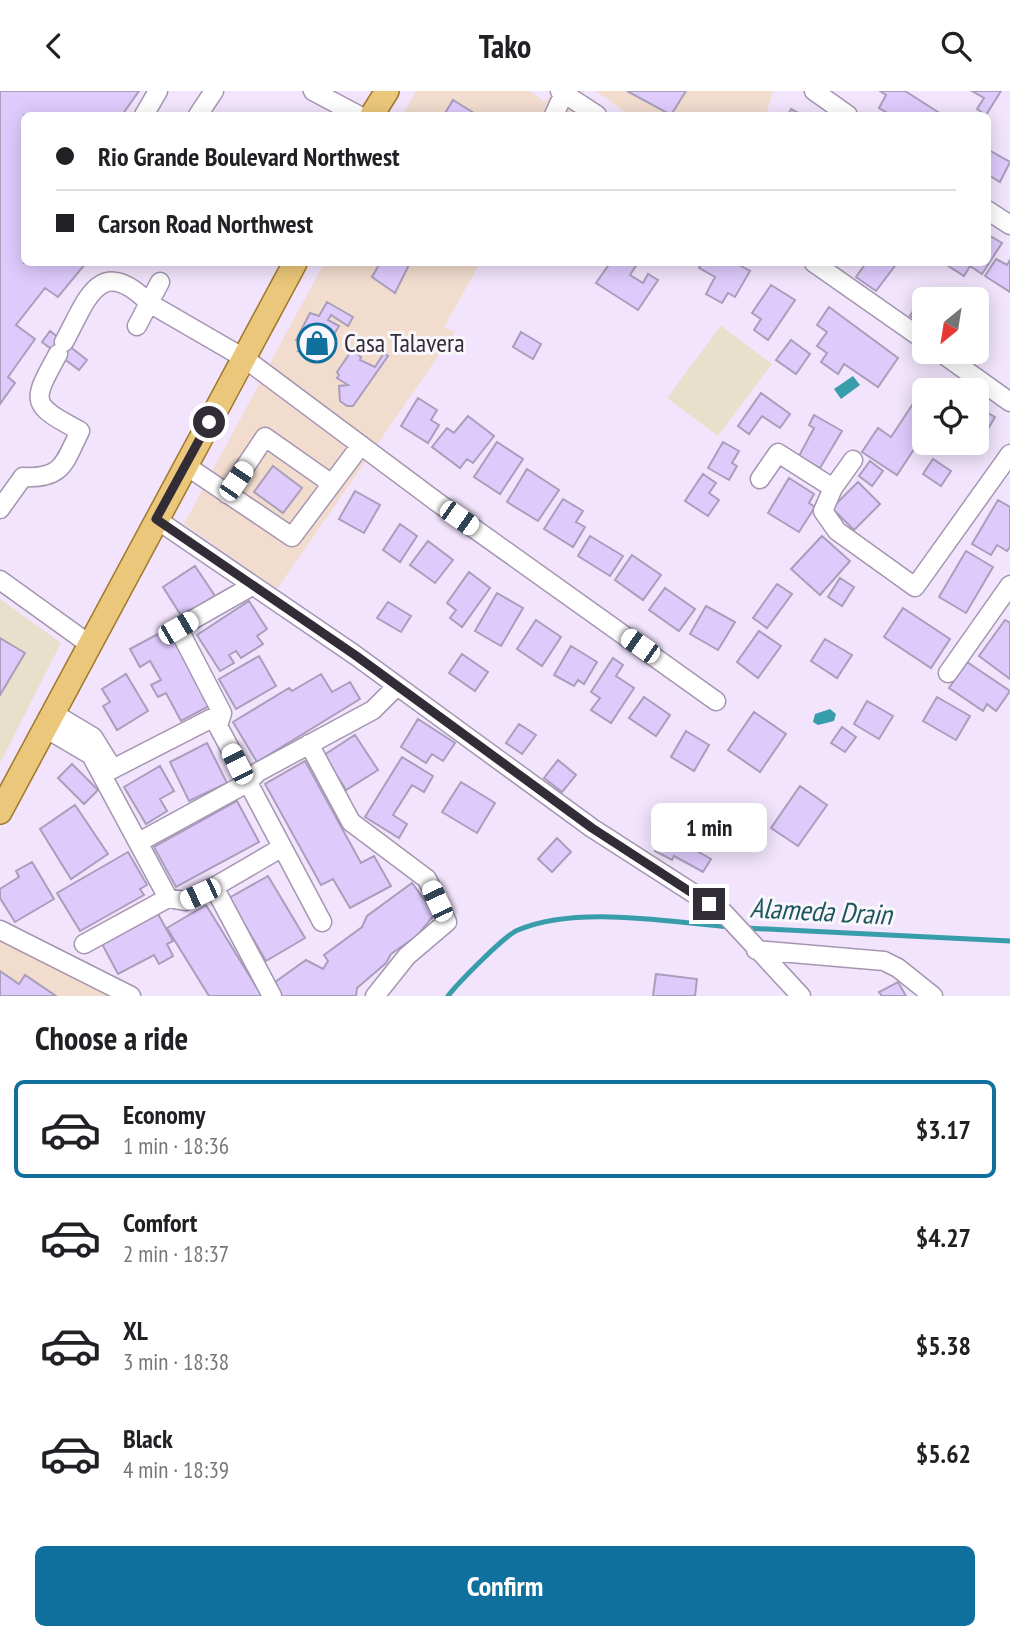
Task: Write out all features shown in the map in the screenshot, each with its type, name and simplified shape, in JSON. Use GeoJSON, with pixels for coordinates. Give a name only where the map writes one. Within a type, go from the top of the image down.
{"type":"FeatureCollection","features":[{"type":"Feature","properties":{"kind":"main road"},"geometry":{"type":"LineString","coordinates":[[374,112],[387,91]]}},
{"type":"Feature","properties":{"kind":"main road"},"geometry":{"type":"LineString","coordinates":[[0,812],[293,266]]}},
{"type":"Feature","properties":{"kind":"street"},"geometry":{"type":"LineString","coordinates":[[146,112],[158,91]]}},
{"type":"Feature","properties":{"kind":"street"},"geometry":{"type":"LineString","coordinates":[[200,112],[214,91]]}},
{"type":"Feature","properties":{"kind":"street"},"geometry":{"type":"LineString","coordinates":[[313,91],[352,112]]}},
{"type":"Feature","properties":{"kind":"street"},"geometry":{"type":"LineString","coordinates":[[814,91],[844,112]]}},
{"type":"Feature","properties":{"kind":"street"},"geometry":{"type":"LineString","coordinates":[[555,112],[563,92],[593,112]]}},
{"type":"Feature","properties":{"kind":"street"},"geometry":{"type":"LineString","coordinates":[[991,213],[1010,225]]}},
{"type":"Feature","properties":{"kind":"street"},"geometry":{"type":"LineString","coordinates":[[821,266],[912,331]]}},
{"type":"Feature","properties":{"kind":"street"},"geometry":{"type":"LineString","coordinates":[[0,509],[23,477],[44,478],[54,475],[62,466],[80,431],[52,416],[39,400],[38,391],[93,288],[106,280],[119,281],[135,290],[149,303],[244,358],[716,701]]}},
{"type":"Feature","properties":{"kind":"street"},"geometry":{"type":"LineString","coordinates":[[137,326],[160,282]]}},
{"type":"Feature","properties":{"kind":"street"},"geometry":{"type":"LineString","coordinates":[[957,364],[1010,402]]}},
{"type":"Feature","properties":{"kind":"street"},"geometry":{"type":"LineString","coordinates":[[232,487],[265,437],[328,481]]}},
{"type":"Feature","properties":{"kind":"street"},"geometry":{"type":"LineString","coordinates":[[185,465],[232,487],[292,537],[328,481],[361,445]]}},
{"type":"Feature","properties":{"kind":"street"},"geometry":{"type":"LineString","coordinates":[[760,479],[778,453],[833,488]]}},
{"type":"Feature","properties":{"kind":"street"},"geometry":{"type":"LineString","coordinates":[[853,460],[833,488],[823,511],[837,531],[915,587],[1010,454]]}},
{"type":"Feature","properties":{"kind":"street"},"geometry":{"type":"LineString","coordinates":[[156,519],[397,686],[592,828],[724,913],[739,933],[801,996]]}},
{"type":"Feature","properties":{"kind":"street"},"geometry":{"type":"LineString","coordinates":[[0,580],[89,644]]}},
{"type":"Feature","properties":{"kind":"street"},"geometry":{"type":"LineString","coordinates":[[948,673],[1010,585]]}},
{"type":"Feature","properties":{"kind":"street"},"geometry":{"type":"LineString","coordinates":[[252,586],[178,628],[222,713],[218,726],[322,922]]}},
{"type":"Feature","properties":{"kind":"street"},"geometry":{"type":"LineString","coordinates":[[139,842],[247,783],[258,772],[382,705],[397,686]]}},
{"type":"Feature","properties":{"kind":"street"},"geometry":{"type":"LineString","coordinates":[[108,771],[222,713]]}},
{"type":"Feature","properties":{"kind":"street"},"geometry":{"type":"LineString","coordinates":[[49,721],[93,737],[139,842],[168,898]]}},
{"type":"Feature","properties":{"kind":"street"},"geometry":{"type":"LineString","coordinates":[[309,744],[351,822],[427,879],[447,922],[407,955],[375,996]]}},
{"type":"Feature","properties":{"kind":"street"},"geometry":{"type":"LineString","coordinates":[[84,944],[168,898],[185,901],[214,887],[281,848]]}},
{"type":"Feature","properties":{"kind":"street"},"geometry":{"type":"LineString","coordinates":[[214,887],[272,996]]}},
{"type":"Feature","properties":{"kind":"street"},"geometry":{"type":"LineString","coordinates":[[0,930],[131,996]]}},
{"type":"Feature","properties":{"kind":"street"},"geometry":{"type":"LineString","coordinates":[[756,950],[884,961],[898,968],[933,996]]}},
{"type":"Feature","properties":{"kind":"shaded area"},"geometry":{"type":"Polygon","coordinates":[[[416,91],[529,91],[545,102],[555,91],[584,91],[574,112],[405,112],[416,91]]]}},
{"type":"Feature","properties":{"kind":"shaded area"},"geometry":{"type":"Polygon","coordinates":[[[596,91],[773,91],[767,112],[625,112],[596,91]]]}},
{"type":"Feature","properties":{"kind":"shaded area"},"geometry":{"type":"Polygon","coordinates":[[[322,266],[478,266],[444,327],[455,332],[277,589],[184,524],[322,266]]]}},
{"type":"Feature","properties":{"kind":"shaded area"},"geometry":{"type":"Polygon","coordinates":[[[721,326],[772,364],[718,436],[667,398],[721,326]]]}},
{"type":"Feature","properties":{"kind":"shaded area"},"geometry":{"type":"Polygon","coordinates":[[[0,599],[61,643],[0,763],[0,599]]]}},
{"type":"Feature","properties":{"kind":"shaded area"},"geometry":{"type":"Polygon","coordinates":[[[0,936],[117,996],[0,996],[0,936]]]}},
{"type":"Feature","properties":{"kind":"water"},"geometry":{"type":"Polygon","coordinates":[[[853,376],[860,385],[841,399],[834,389],[853,376]]]}},
{"type":"Feature","properties":{"kind":"water"},"geometry":{"type":"Polygon","coordinates":[[[830,709],[836,714],[834,721],[818,725],[813,722],[815,714],[830,709]]]}},
{"type":"Feature","properties":{"kind":"building"},"geometry":{"type":"Polygon","coordinates":[[[0,91],[139,91],[124,112],[21,112],[21,266],[84,266],[58,297],[45,288],[16,325],[35,339],[8,377],[15,383],[0,404],[0,91]]]}},
{"type":"Feature","properties":{"kind":"building"},"geometry":{"type":"Polygon","coordinates":[[[627,91],[686,91],[673,112],[666,112],[627,91]]]}},
{"type":"Feature","properties":{"kind":"building"},"geometry":{"type":"Polygon","coordinates":[[[880,91],[905,91],[938,112],[886,112],[879,108],[886,95],[880,91]]]}},
{"type":"Feature","properties":{"kind":"building"},"geometry":{"type":"Polygon","coordinates":[[[972,91],[1001,91],[988,112],[977,109],[984,98],[972,91]]]}},
{"type":"Feature","properties":{"kind":"building"},"geometry":{"type":"Polygon","coordinates":[[[453,100],[472,112],[446,112],[453,100]]]}},
{"type":"Feature","properties":{"kind":"building"},"geometry":{"type":"Polygon","coordinates":[[[991,151],[1010,162],[1000,182],[991,176],[991,151]]]}},
{"type":"Feature","properties":{"kind":"building"},"geometry":{"type":"Polygon","coordinates":[[[991,236],[1002,243],[991,260],[991,236]]]}},
{"type":"Feature","properties":{"kind":"building"},"geometry":{"type":"Polygon","coordinates":[[[996,259],[1007,265],[1010,260],[1010,292],[985,276],[996,259]]]}},
{"type":"Feature","properties":{"kind":"building"},"geometry":{"type":"Polygon","coordinates":[[[378,266],[408,266],[395,293],[372,277],[378,266]]]}},
{"type":"Feature","properties":{"kind":"building"},"geometry":{"type":"Polygon","coordinates":[[[608,266],[636,266],[630,275],[643,283],[648,274],[658,280],[638,310],[596,283],[608,266]]]}},
{"type":"Feature","properties":{"kind":"building"},"geometry":{"type":"Polygon","coordinates":[[[741,266],[750,271],[735,297],[728,293],[722,303],[706,294],[715,277],[699,268],[741,266]]]}},
{"type":"Feature","properties":{"kind":"building"},"geometry":{"type":"Polygon","coordinates":[[[864,266],[895,266],[876,291],[856,277],[864,266]]]}},
{"type":"Feature","properties":{"kind":"building"},"geometry":{"type":"Polygon","coordinates":[[[949,266],[970,266],[964,276],[949,266]]]}},
{"type":"Feature","properties":{"kind":"building"},"geometry":{"type":"Polygon","coordinates":[[[970,266],[987,266],[982,274],[970,266]]]}},
{"type":"Feature","properties":{"kind":"building"},"geometry":{"type":"Polygon","coordinates":[[[771,285],[795,300],[768,340],[754,330],[761,319],[752,313],[771,285]]]}},
{"type":"Feature","properties":{"kind":"building"},"geometry":{"type":"Polygon","coordinates":[[[327,302],[353,317],[348,326],[331,315],[328,320],[339,326],[330,341],[333,343],[319,361],[298,351],[303,344],[296,340],[310,313],[319,316],[327,302]]]}},
{"type":"Feature","properties":{"kind":"building"},"geometry":{"type":"Polygon","coordinates":[[[829,307],[898,358],[878,387],[844,364],[838,374],[821,362],[827,353],[817,346],[827,332],[817,325],[829,307]]]}},
{"type":"Feature","properties":{"kind":"building"},"geometry":{"type":"Polygon","coordinates":[[[50,331],[87,360],[79,370],[42,342],[50,331]]]}},
{"type":"Feature","properties":{"kind":"building"},"geometry":{"type":"Polygon","coordinates":[[[521,332],[541,344],[533,359],[513,347],[521,332]]]}},
{"type":"Feature","properties":{"kind":"building"},"geometry":{"type":"Polygon","coordinates":[[[791,340],[810,354],[796,374],[776,360],[791,340]]]}},
{"type":"Feature","properties":{"kind":"building"},"geometry":{"type":"Polygon","coordinates":[[[352,350],[361,357],[360,360],[375,367],[384,353],[388,356],[353,406],[347,406],[340,401],[339,386],[348,385],[337,378],[337,372],[352,350]]]}},
{"type":"Feature","properties":{"kind":"building"},"geometry":{"type":"Polygon","coordinates":[[[761,393],[790,414],[780,428],[762,416],[749,434],[738,426],[761,393]]]}},
{"type":"Feature","properties":{"kind":"building"},"geometry":{"type":"Polygon","coordinates":[[[418,398],[437,410],[431,420],[439,425],[428,443],[401,426],[418,398]]]}},
{"type":"Feature","properties":{"kind":"building"},"geometry":{"type":"Polygon","coordinates":[[[912,405],[912,452],[897,475],[862,452],[878,428],[891,437],[912,405]]]}},
{"type":"Feature","properties":{"kind":"building"},"geometry":{"type":"Polygon","coordinates":[[[989,414],[995,417],[989,427],[989,414]]]}},
{"type":"Feature","properties":{"kind":"building"},"geometry":{"type":"Polygon","coordinates":[[[814,415],[842,431],[820,468],[799,456],[814,428],[809,425],[814,415]]]}},
{"type":"Feature","properties":{"kind":"building"},"geometry":{"type":"Polygon","coordinates":[[[468,416],[494,436],[473,463],[467,459],[460,468],[432,447],[447,428],[454,433],[468,416]]]}},
{"type":"Feature","properties":{"kind":"building"},"geometry":{"type":"Polygon","coordinates":[[[497,442],[523,459],[500,494],[474,477],[497,442]]]}},
{"type":"Feature","properties":{"kind":"building"},"geometry":{"type":"Polygon","coordinates":[[[723,442],[739,451],[732,463],[737,466],[729,480],[708,468],[723,442]]]}},
{"type":"Feature","properties":{"kind":"building"},"geometry":{"type":"Polygon","coordinates":[[[933,459],[951,471],[941,486],[923,474],[933,459]]]}},
{"type":"Feature","properties":{"kind":"building"},"geometry":{"type":"Polygon","coordinates":[[[870,461],[883,471],[872,486],[859,476],[870,461]]]}},
{"type":"Feature","properties":{"kind":"building"},"geometry":{"type":"Polygon","coordinates":[[[273,466],[302,488],[283,513],[254,492],[273,466]]]}},
{"type":"Feature","properties":{"kind":"building"},"geometry":{"type":"Polygon","coordinates":[[[527,469],[559,490],[538,521],[507,502],[527,469]]]}},
{"type":"Feature","properties":{"kind":"building"},"geometry":{"type":"Polygon","coordinates":[[[703,474],[716,483],[709,493],[719,500],[708,516],[685,501],[703,474]]]}},
{"type":"Feature","properties":{"kind":"building"},"geometry":{"type":"Polygon","coordinates":[[[789,478],[814,494],[809,503],[815,507],[799,532],[768,513],[789,478]]]}},
{"type":"Feature","properties":{"kind":"building"},"geometry":{"type":"Polygon","coordinates":[[[858,482],[880,504],[854,530],[832,508],[858,482]]]}},
{"type":"Feature","properties":{"kind":"building"},"geometry":{"type":"Polygon","coordinates":[[[355,491],[380,505],[364,533],[339,519],[355,491]]]}},
{"type":"Feature","properties":{"kind":"building"},"geometry":{"type":"Polygon","coordinates":[[[563,499],[583,511],[576,522],[585,527],[573,547],[544,529],[563,499]]]}},
{"type":"Feature","properties":{"kind":"building"},"geometry":{"type":"Polygon","coordinates":[[[998,500],[1010,507],[1010,547],[1007,551],[997,545],[991,555],[972,544],[998,500]]]}},
{"type":"Feature","properties":{"kind":"building"},"geometry":{"type":"Polygon","coordinates":[[[400,524],[417,536],[400,562],[383,550],[400,524]]]}},
{"type":"Feature","properties":{"kind":"building"},"geometry":{"type":"Polygon","coordinates":[[[590,536],[623,556],[610,576],[578,556],[590,536]]]}},
{"type":"Feature","properties":{"kind":"building"},"geometry":{"type":"Polygon","coordinates":[[[822,536],[850,561],[820,595],[791,569],[822,536]]]}},
{"type":"Feature","properties":{"kind":"building"},"geometry":{"type":"Polygon","coordinates":[[[428,541],[453,560],[435,583],[410,565],[428,541]]]}},
{"type":"Feature","properties":{"kind":"building"},"geometry":{"type":"Polygon","coordinates":[[[966,551],[993,567],[966,613],[939,597],[966,551]]]}},
{"type":"Feature","properties":{"kind":"building"},"geometry":{"type":"Polygon","coordinates":[[[632,555],[661,575],[643,600],[615,580],[632,555]]]}},
{"type":"Feature","properties":{"kind":"building"},"geometry":{"type":"Polygon","coordinates":[[[195,566],[215,596],[182,617],[163,587],[195,566]]]}},
{"type":"Feature","properties":{"kind":"building"},"geometry":{"type":"Polygon","coordinates":[[[469,572],[490,588],[462,627],[450,618],[456,610],[447,603],[469,572]]]}},
{"type":"Feature","properties":{"kind":"building"},"geometry":{"type":"Polygon","coordinates":[[[840,578],[854,587],[842,606],[828,597],[840,578]]]}},
{"type":"Feature","properties":{"kind":"building"},"geometry":{"type":"Polygon","coordinates":[[[777,584],[792,594],[767,628],[753,618],[777,584]]]}},
{"type":"Feature","properties":{"kind":"building"},"geometry":{"type":"Polygon","coordinates":[[[665,588],[695,609],[679,631],[649,610],[665,588]]]}},
{"type":"Feature","properties":{"kind":"building"},"geometry":{"type":"Polygon","coordinates":[[[497,593],[523,608],[501,646],[475,631],[497,593]]]}},
{"type":"Feature","properties":{"kind":"building"},"geometry":{"type":"Polygon","coordinates":[[[249,601],[267,629],[257,636],[263,644],[241,658],[236,651],[229,655],[234,663],[220,671],[197,635],[249,601]]]}},
{"type":"Feature","properties":{"kind":"building"},"geometry":{"type":"Polygon","coordinates":[[[388,602],[411,616],[401,632],[377,618],[388,602]]]}},
{"type":"Feature","properties":{"kind":"building"},"geometry":{"type":"Polygon","coordinates":[[[706,606],[735,622],[718,650],[690,634],[706,606]]]}},
{"type":"Feature","properties":{"kind":"building"},"geometry":{"type":"Polygon","coordinates":[[[903,608],[950,639],[931,668],[884,637],[903,608]]]}},
{"type":"Feature","properties":{"kind":"building"},"geometry":{"type":"Polygon","coordinates":[[[536,620],[561,637],[542,666],[517,649],[536,620]]]}},
{"type":"Feature","properties":{"kind":"building"},"geometry":{"type":"Polygon","coordinates":[[[1005,620],[1010,623],[1010,679],[979,656],[1005,620]]]}},
{"type":"Feature","properties":{"kind":"building"},"geometry":{"type":"Polygon","coordinates":[[[169,628],[211,705],[181,721],[166,693],[158,697],[151,685],[161,680],[150,661],[140,667],[130,649],[169,628]]]}},
{"type":"Feature","properties":{"kind":"building"},"geometry":{"type":"Polygon","coordinates":[[[759,631],[781,646],[758,678],[737,662],[759,631]]]}},
{"type":"Feature","properties":{"kind":"building"},"geometry":{"type":"Polygon","coordinates":[[[0,638],[25,653],[0,695],[0,638]]]}},
{"type":"Feature","properties":{"kind":"building"},"geometry":{"type":"Polygon","coordinates":[[[825,639],[852,655],[837,678],[811,661],[825,639]]]}},
{"type":"Feature","properties":{"kind":"building"},"geometry":{"type":"Polygon","coordinates":[[[571,646],[597,662],[584,684],[578,680],[574,686],[554,675],[571,646]]]}},
{"type":"Feature","properties":{"kind":"building"},"geometry":{"type":"Polygon","coordinates":[[[462,654],[488,672],[475,691],[449,673],[462,654]]]}},
{"type":"Feature","properties":{"kind":"building"},"geometry":{"type":"Polygon","coordinates":[[[259,656],[276,686],[236,709],[219,679],[259,656]]]}},
{"type":"Feature","properties":{"kind":"building"},"geometry":{"type":"Polygon","coordinates":[[[613,658],[623,665],[616,676],[634,688],[611,723],[591,710],[600,698],[591,692],[613,658]]]}},
{"type":"Feature","properties":{"kind":"building"},"geometry":{"type":"Polygon","coordinates":[[[967,662],[1010,691],[996,711],[987,704],[983,711],[949,688],[967,662]]]}},
{"type":"Feature","properties":{"kind":"building"},"geometry":{"type":"Polygon","coordinates":[[[126,674],[148,711],[117,730],[103,706],[110,702],[102,689],[126,674]]]}},
{"type":"Feature","properties":{"kind":"building"},"geometry":{"type":"Polygon","coordinates":[[[321,674],[332,692],[350,682],[360,699],[257,762],[233,722],[289,688],[292,691],[321,674]]]}},
{"type":"Feature","properties":{"kind":"building"},"geometry":{"type":"Polygon","coordinates":[[[644,697],[670,715],[656,736],[629,718],[644,697]]]}},
{"type":"Feature","properties":{"kind":"building"},"geometry":{"type":"Polygon","coordinates":[[[937,697],[970,716],[956,740],[923,721],[937,697]]]}},
{"type":"Feature","properties":{"kind":"building"},"geometry":{"type":"Polygon","coordinates":[[[867,701],[893,716],[879,739],[854,724],[867,701]]]}},
{"type":"Feature","properties":{"kind":"building"},"geometry":{"type":"Polygon","coordinates":[[[754,712],[786,734],[760,772],[728,750],[754,712]]]}},
{"type":"Feature","properties":{"kind":"building"},"geometry":{"type":"Polygon","coordinates":[[[418,719],[455,743],[443,761],[432,754],[426,763],[401,747],[418,719]]]}},
{"type":"Feature","properties":{"kind":"building"},"geometry":{"type":"Polygon","coordinates":[[[519,724],[536,735],[522,754],[506,743],[519,724]]]}},
{"type":"Feature","properties":{"kind":"building"},"geometry":{"type":"Polygon","coordinates":[[[842,727],[856,737],[845,752],[831,743],[842,727]]]}},
{"type":"Feature","properties":{"kind":"building"},"geometry":{"type":"Polygon","coordinates":[[[686,731],[709,745],[694,771],[671,757],[686,731]]]}},
{"type":"Feature","properties":{"kind":"building"},"geometry":{"type":"Polygon","coordinates":[[[355,735],[378,770],[346,790],[324,755],[355,735]]]}},
{"type":"Feature","properties":{"kind":"building"},"geometry":{"type":"Polygon","coordinates":[[[207,743],[227,783],[189,801],[170,762],[207,743]]]}},
{"type":"Feature","properties":{"kind":"building"},"geometry":{"type":"Polygon","coordinates":[[[402,757],[433,776],[424,792],[412,785],[393,815],[407,824],[399,838],[365,817],[402,757]]]}},
{"type":"Feature","properties":{"kind":"building"},"geometry":{"type":"Polygon","coordinates":[[[558,760],[576,775],[562,792],[544,778],[558,760]]]}},
{"type":"Feature","properties":{"kind":"building"},"geometry":{"type":"Polygon","coordinates":[[[305,761],[361,863],[374,856],[391,886],[350,908],[333,879],[321,885],[265,784],[305,761]]]}},
{"type":"Feature","properties":{"kind":"building"},"geometry":{"type":"Polygon","coordinates":[[[72,764],[98,790],[84,804],[58,778],[72,764]]]}},
{"type":"Feature","properties":{"kind":"building"},"geometry":{"type":"Polygon","coordinates":[[[160,766],[174,791],[160,799],[167,811],[146,824],[124,787],[160,766]]]}},
{"type":"Feature","properties":{"kind":"building"},"geometry":{"type":"Polygon","coordinates":[[[461,782],[495,803],[477,833],[442,812],[461,782]]]}},
{"type":"Feature","properties":{"kind":"building"},"geometry":{"type":"Polygon","coordinates":[[[800,786],[827,805],[798,846],[771,828],[800,786]]]}},
{"type":"Feature","properties":{"kind":"building"},"geometry":{"type":"Polygon","coordinates":[[[237,801],[259,842],[176,887],[154,847],[237,801]]]}},
{"type":"Feature","properties":{"kind":"building"},"geometry":{"type":"Polygon","coordinates":[[[75,805],[108,854],[71,879],[40,829],[75,805]]]}},
{"type":"Feature","properties":{"kind":"building"},"geometry":{"type":"Polygon","coordinates":[[[665,833],[711,859],[703,872],[674,856],[672,860],[655,851],[665,833]]]}},
{"type":"Feature","properties":{"kind":"building"},"geometry":{"type":"Polygon","coordinates":[[[557,838],[571,852],[552,872],[538,859],[557,838]]]}},
{"type":"Feature","properties":{"kind":"building"},"geometry":{"type":"Polygon","coordinates":[[[128,852],[147,885],[140,889],[144,895],[80,931],[57,893],[128,852]]]}},
{"type":"Feature","properties":{"kind":"building"},"geometry":{"type":"Polygon","coordinates":[[[32,862],[54,899],[15,922],[0,898],[0,889],[19,877],[16,871],[32,862]]]}},
{"type":"Feature","properties":{"kind":"building"},"geometry":{"type":"Polygon","coordinates":[[[268,876],[305,938],[266,961],[229,898],[268,876]]]}},
{"type":"Feature","properties":{"kind":"building"},"geometry":{"type":"Polygon","coordinates":[[[412,883],[435,914],[417,936],[391,954],[386,963],[357,988],[356,996],[279,996],[271,985],[306,960],[323,969],[328,961],[324,955],[362,927],[367,916],[412,883]]]}},
{"type":"Feature","properties":{"kind":"building"},"geometry":{"type":"Polygon","coordinates":[[[206,905],[262,996],[209,996],[167,928],[206,905]]]}},
{"type":"Feature","properties":{"kind":"building"},"geometry":{"type":"Polygon","coordinates":[[[158,914],[173,941],[167,944],[173,956],[159,964],[154,955],[118,974],[102,944],[158,914]]]}},
{"type":"Feature","properties":{"kind":"building"},"geometry":{"type":"Polygon","coordinates":[[[0,971],[19,984],[25,975],[56,996],[0,996],[0,971]]]}},
{"type":"Feature","properties":{"kind":"building"},"geometry":{"type":"Polygon","coordinates":[[[656,974],[697,979],[695,996],[653,996],[656,974]]]}},
{"type":"Feature","properties":{"kind":"building"},"geometry":{"type":"Polygon","coordinates":[[[898,982],[906,996],[882,996],[879,992],[898,982]]]}},
{"type":"Feature","properties":{"kind":"waterway","name":"Alameda Drain"},"geometry":{"type":"LineString","coordinates":[[448,996],[503,941],[518,930],[542,922],[567,918],[623,917],[731,927]]}},
{"type":"Feature","properties":{"kind":"waterway","name":"Alameda Drain"},"geometry":{"type":"LineString","coordinates":[[745,928],[1010,941]]}},
{"type":"Feature","properties":{"kind":"place","name":"Casa Talavera"},"geometry":{"type":"Point","coordinates":[317,343]}},
{"type":"Feature","properties":{"kind":"route"},"geometry":{"type":"LineString","coordinates":[[209,422],[156,519],[355,655],[592,828],[709,904]]}}]}
